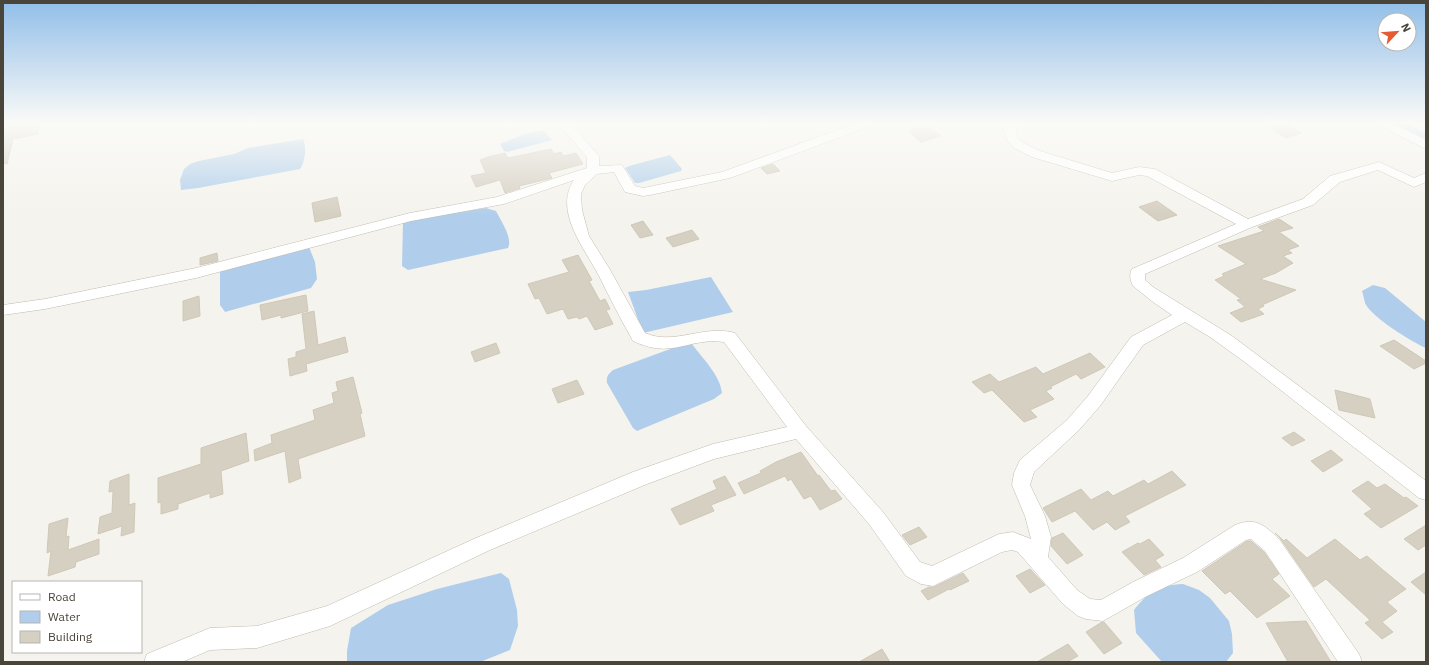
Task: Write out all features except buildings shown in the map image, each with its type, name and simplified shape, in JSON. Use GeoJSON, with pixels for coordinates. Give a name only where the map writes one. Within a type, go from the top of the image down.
{"type":"FeatureCollection","features":[{"type":"Feature","properties":{"kind":"street"},"geometry":{"type":"LineString","coordinates":[[590,153],[593,156],[593,170],[579,183],[574,194],[575,210],[582,236],[602,268],[639,337],[648,342],[662,345],[707,335],[719,334],[729,337],[800,431],[876,518],[913,569],[921,574],[933,576],[999,543],[1014,541],[1025,546],[1070,597],[1086,609],[1103,611],[1140,589],[1190,565],[1242,531],[1254,530],[1272,545],[1351,662]]}},
{"type":"Feature","properties":{"kind":"street"},"geometry":{"type":"LineString","coordinates":[[3,310],[45,304],[196,272],[410,217],[499,201],[593,170],[617,168],[623,175],[625,182],[630,189],[643,192],[725,175],[785,153]]}},
{"type":"Feature","properties":{"kind":"street"},"geometry":{"type":"LineString","coordinates":[[1034,153],[1112,177],[1139,171],[1150,172],[1247,224]]}},
{"type":"Feature","properties":{"kind":"street"},"geometry":{"type":"LineString","coordinates":[[1426,178],[1414,183],[1379,166],[1335,179],[1308,202],[1247,224],[1138,272],[1138,282],[1148,292],[1218,334],[1426,492]]}},
{"type":"Feature","properties":{"kind":"street"},"geometry":{"type":"LineString","coordinates":[[1037,560],[1041,537],[1035,516],[1021,485],[1023,473],[1027,466],[1073,425],[1094,401],[1137,341],[1186,314]]}},
{"type":"Feature","properties":{"kind":"street"},"geometry":{"type":"LineString","coordinates":[[155,662],[210,638],[257,636],[330,616],[483,544],[640,478],[713,452],[800,431]]}},
{"type":"Feature","properties":{"kind":"water"},"geometry":{"type":"Polygon","coordinates":[[[305,153],[300,169],[181,190],[180,180],[184,169],[190,164],[234,154],[305,153]]]}},
{"type":"Feature","properties":{"kind":"water"},"geometry":{"type":"Polygon","coordinates":[[[670,155],[682,169],[681,171],[635,183],[625,168],[629,166],[670,155]]]}},
{"type":"Feature","properties":{"kind":"water"},"geometry":{"type":"Polygon","coordinates":[[[486,208],[496,211],[508,235],[508,248],[408,270],[402,266],[403,222],[412,219],[486,208]]]}},
{"type":"Feature","properties":{"kind":"water"},"geometry":{"type":"Polygon","coordinates":[[[309,247],[315,262],[317,279],[311,288],[225,312],[220,305],[220,271],[309,247]]]}},
{"type":"Feature","properties":{"kind":"water"},"geometry":{"type":"Polygon","coordinates":[[[711,277],[733,312],[643,333],[628,292],[646,290],[711,277]]]}},
{"type":"Feature","properties":{"kind":"water"},"geometry":{"type":"Polygon","coordinates":[[[1373,285],[1385,288],[1426,322],[1426,348],[1383,322],[1369,309],[1365,303],[1362,291],[1373,285]]]}},
{"type":"Feature","properties":{"kind":"water"},"geometry":{"type":"Polygon","coordinates":[[[692,344],[715,374],[721,386],[722,393],[714,399],[637,431],[633,428],[607,383],[608,376],[613,370],[681,345],[692,344]]]}},
{"type":"Feature","properties":{"kind":"water"},"geometry":{"type":"Polygon","coordinates":[[[501,573],[509,579],[517,610],[518,626],[510,650],[480,662],[347,662],[347,651],[351,628],[388,605],[437,589],[501,573]]]}},
{"type":"Feature","properties":{"kind":"water"},"geometry":{"type":"Polygon","coordinates":[[[1183,584],[1199,590],[1210,598],[1229,621],[1232,634],[1233,653],[1226,662],[1162,662],[1136,633],[1134,610],[1145,598],[1155,590],[1167,586],[1183,584]]]}}]}
